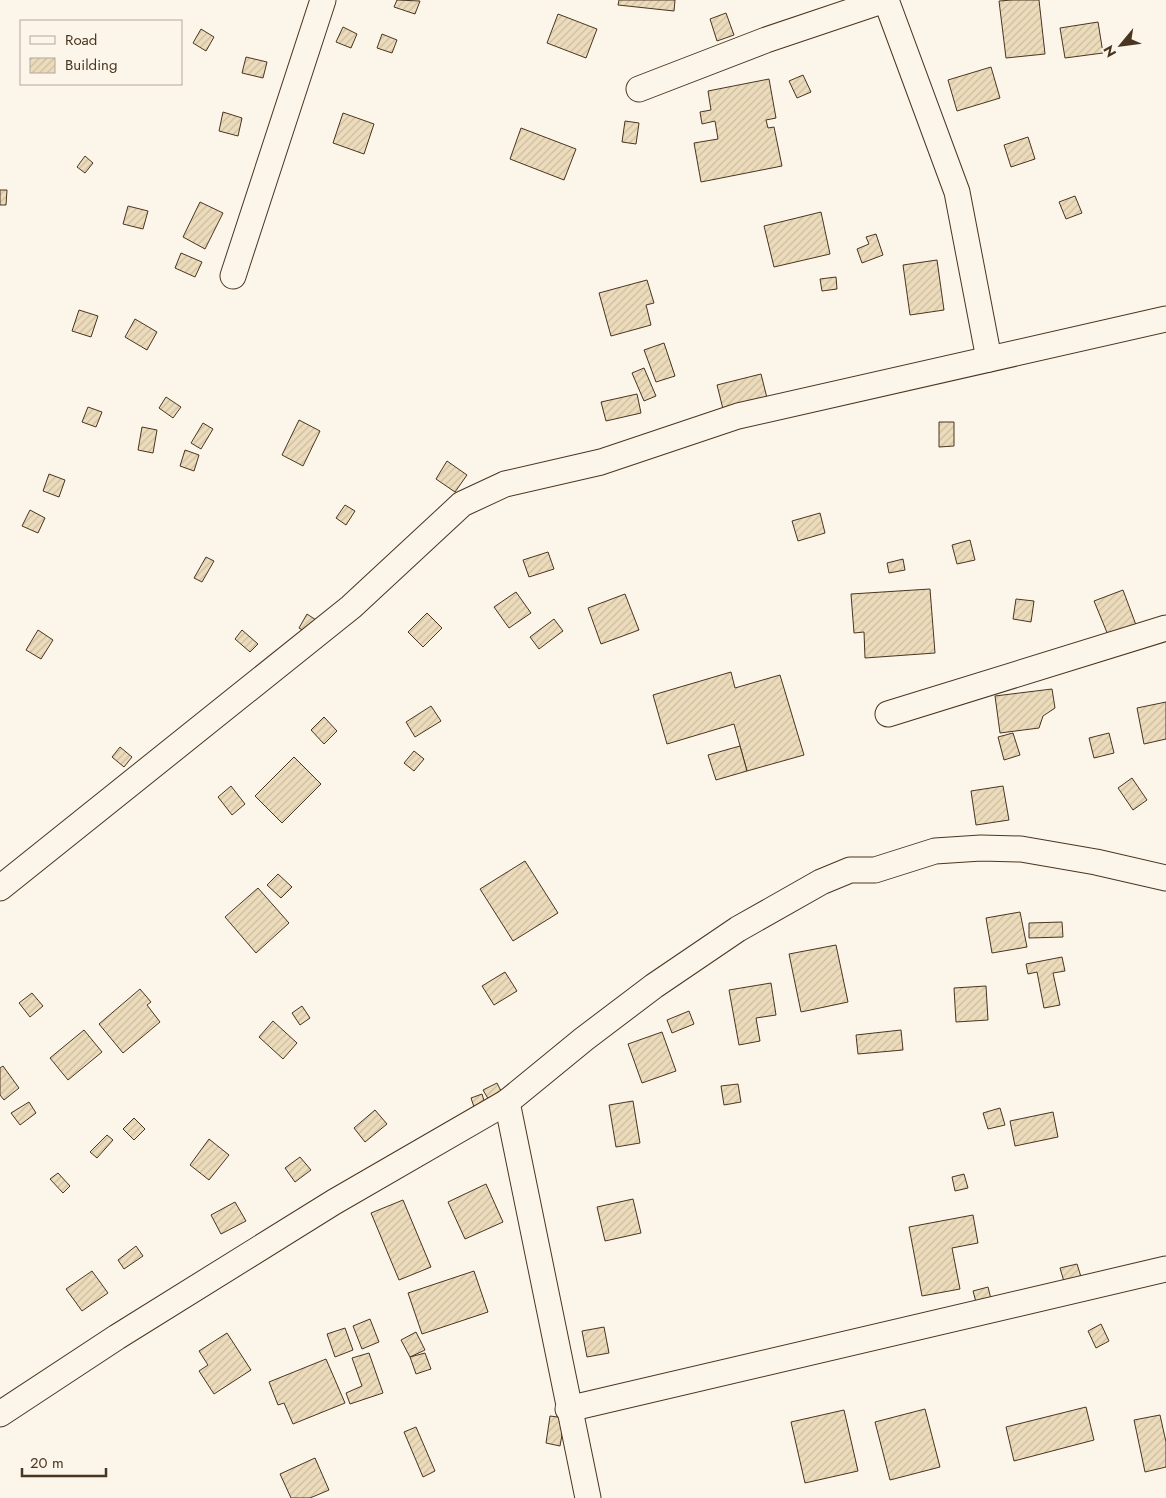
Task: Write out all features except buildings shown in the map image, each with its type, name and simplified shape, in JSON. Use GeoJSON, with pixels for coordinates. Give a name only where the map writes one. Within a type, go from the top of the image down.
{"type":"FeatureCollection","features":[{"type":"Feature","properties":{"kind":"street"},"geometry":{"type":"LineString","coordinates":[[234,276],[323,0]]}},
{"type":"Feature","properties":{"kind":"street"},"geometry":{"type":"LineString","coordinates":[[639,89],[766,40],[886,0],[956,192],[990,359]]}},
{"type":"Feature","properties":{"kind":"street"},"geometry":{"type":"LineString","coordinates":[[0,888],[351,606],[462,504],[505,484],[601,462],[738,416],[1166,319]]}},
{"type":"Feature","properties":{"kind":"street"},"geometry":{"type":"LineString","coordinates":[[888,714],[1166,628]]}},
{"type":"Feature","properties":{"kind":"street"},"geometry":{"type":"LineString","coordinates":[[0,1414],[117,1337],[334,1202],[507,1102],[591,1033],[738,928],[821,882],[850,870],[875,870],[935,851],[1021,849],[1096,862],[1166,878]]}},
{"type":"Feature","properties":{"kind":"street"},"geometry":{"type":"LineString","coordinates":[[507,1102],[568,1409],[588,1498]]}},
{"type":"Feature","properties":{"kind":"street"},"geometry":{"type":"LineString","coordinates":[[568,1409],[1166,1269]]}}]}
